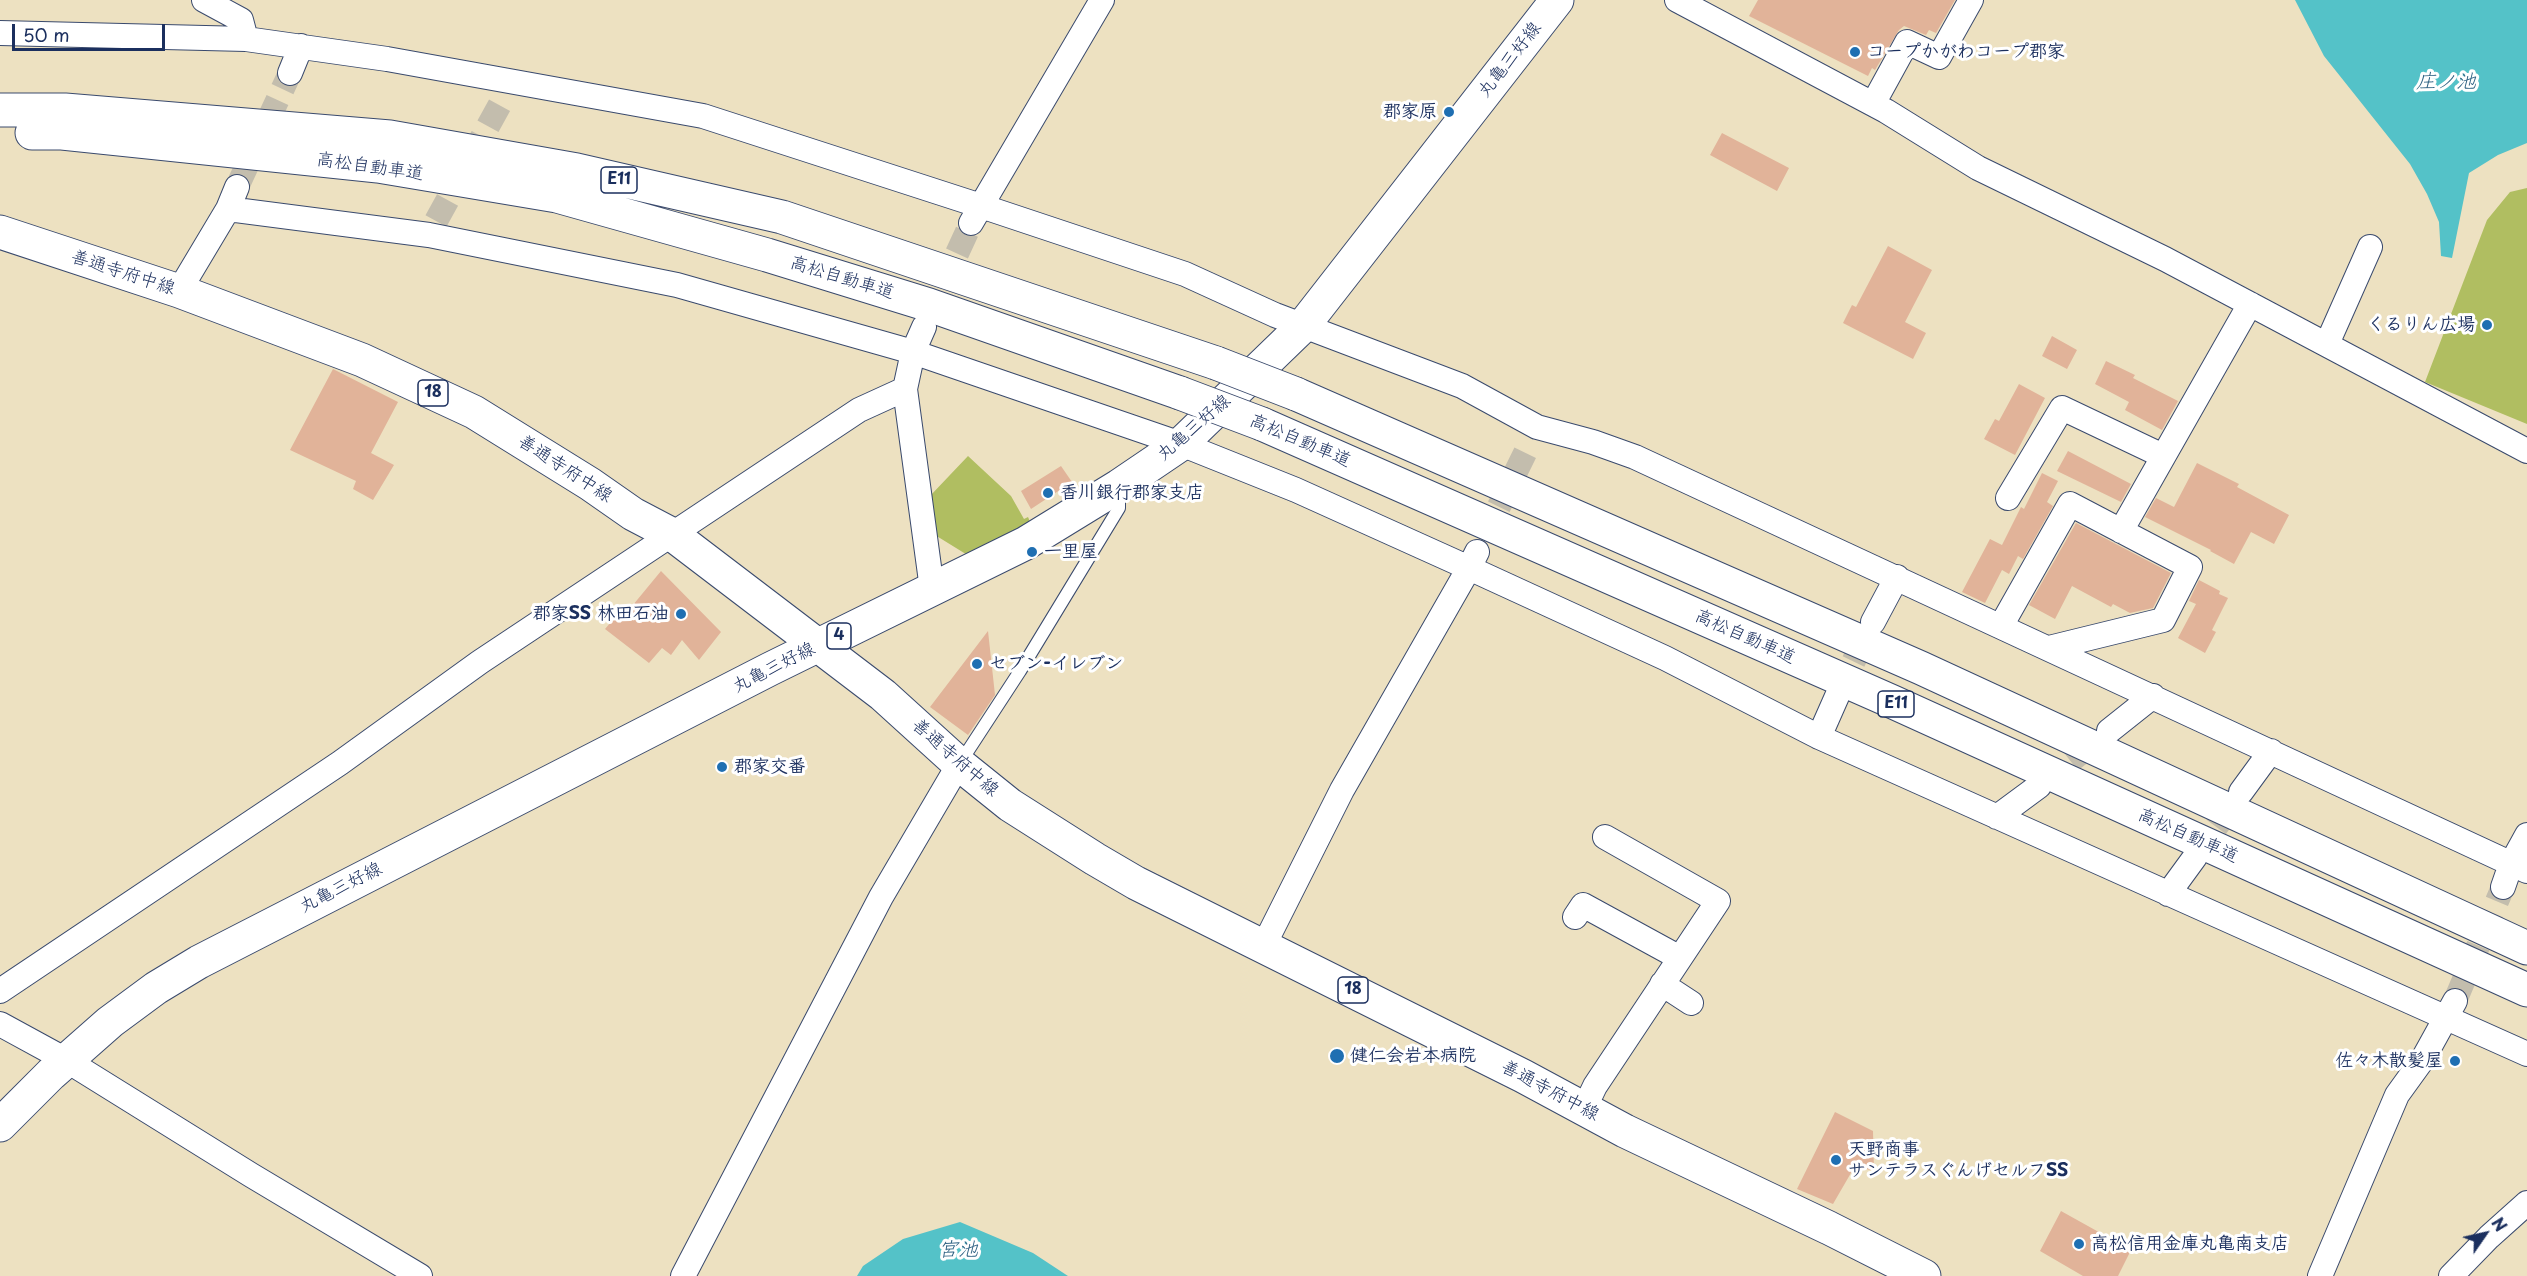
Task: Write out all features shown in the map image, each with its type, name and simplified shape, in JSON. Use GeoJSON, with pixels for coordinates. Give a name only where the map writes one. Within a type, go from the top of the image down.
{"type":"FeatureCollection","features":[{"type":"Feature","properties":{"kind":"main road","name":"丸亀三好線"},"geometry":{"type":"LineString","coordinates":[[0,1125],[66,1060],[156,988],[199,962],[1026,543],[1119,486],[1180,444],[1284,347],[1303,326],[1557,0]]}},
{"type":"Feature","properties":{"kind":"main road","name":"高松自動車道"},"geometry":{"type":"LineString","coordinates":[[0,110],[65,110],[390,137],[577,170],[782,218],[1216,363],[1296,394],[1921,668],[2527,948]]}},
{"type":"Feature","properties":{"kind":"main road","name":"高松自動車道"},"geometry":{"type":"LineString","coordinates":[[0,132],[62,133],[378,166],[557,196],[767,255],[929,305],[1262,424],[1893,702],[2527,990]]}},
{"type":"Feature","properties":{"kind":"main road","name":"善通寺府中線"},"geometry":{"type":"LineString","coordinates":[[0,232],[179,291],[362,360],[474,412],[590,484],[633,514],[673,535],[883,695],[1010,805],[1095,859],[1136,883],[1513,1071],[1696,1167],[1829,1228],[1924,1276]]}},
{"type":"Feature","properties":{"kind":"street"},"geometry":{"type":"LineString","coordinates":[[204,0],[241,20],[246,39]]}},
{"type":"Feature","properties":{"kind":"street"},"geometry":{"type":"LineString","coordinates":[[976,214],[1102,0]]}},
{"type":"Feature","properties":{"kind":"street"},"geometry":{"type":"LineString","coordinates":[[1677,0],[1873,104],[1978,168],[2165,259],[2527,451]]}},
{"type":"Feature","properties":{"kind":"street"},"geometry":{"type":"LineString","coordinates":[[1873,104],[1907,42],[1939,57],[1971,0]]}},
{"type":"Feature","properties":{"kind":"street"},"geometry":{"type":"LineString","coordinates":[[0,33],[246,39],[387,59],[506,90],[703,116],[976,214],[1185,274],[1263,310],[1462,386],[1533,436],[1593,442],[1635,457],[2519,867]]}},
{"type":"Feature","properties":{"kind":"street"},"geometry":{"type":"LineString","coordinates":[[290,73],[301,46]]}},
{"type":"Feature","properties":{"kind":"street"},"geometry":{"type":"LineString","coordinates":[[179,291],[233,198],[432,228],[677,285],[914,352],[1180,444],[1473,560],[1820,737],[2168,894],[2450,1010],[2527,1054]]}},
{"type":"Feature","properties":{"kind":"street"},"geometry":{"type":"LineString","coordinates":[[2327,344],[2370,247]]}},
{"type":"Feature","properties":{"kind":"street"},"geometry":{"type":"LineString","coordinates":[[2121,531],[2250,304]]}},
{"type":"Feature","properties":{"kind":"street"},"geometry":{"type":"LineString","coordinates":[[924,327],[914,352],[905,389],[932,589]]}},
{"type":"Feature","properties":{"kind":"street"},"geometry":{"type":"LineString","coordinates":[[0,992],[340,764],[480,662],[859,410],[905,389]]}},
{"type":"Feature","properties":{"kind":"street"},"geometry":{"type":"LineString","coordinates":[[2008,498],[2062,408],[2163,456]]}},
{"type":"Feature","properties":{"kind":"street"},"geometry":{"type":"LineString","coordinates":[[2001,626],[2070,504],[2190,567],[2163,620],[2049,648]]}},
{"type":"Feature","properties":{"kind":"street"},"geometry":{"type":"LineString","coordinates":[[1264,945],[1342,790],[1473,560]]}},
{"type":"Feature","properties":{"kind":"street"},"geometry":{"type":"LineString","coordinates":[[1873,622],[1897,577]]}},
{"type":"Feature","properties":{"kind":"street"},"geometry":{"type":"LineString","coordinates":[[1820,737],[1838,694]]}},
{"type":"Feature","properties":{"kind":"street"},"geometry":{"type":"LineString","coordinates":[[2109,731],[2153,696]]}},
{"type":"Feature","properties":{"kind":"street"},"geometry":{"type":"LineString","coordinates":[[2241,792],[2271,751]]}},
{"type":"Feature","properties":{"kind":"street"},"geometry":{"type":"LineString","coordinates":[[683,1276],[881,897],[960,764]]}},
{"type":"Feature","properties":{"kind":"street"},"geometry":{"type":"LineString","coordinates":[[1997,817],[2038,786]]}},
{"type":"Feature","properties":{"kind":"street"},"geometry":{"type":"LineString","coordinates":[[2503,887],[2519,867],[2527,835]]}},
{"type":"Feature","properties":{"kind":"street"},"geometry":{"type":"LineString","coordinates":[[1584,1109],[1595,1086],[1718,901],[1605,837]]}},
{"type":"Feature","properties":{"kind":"street"},"geometry":{"type":"LineString","coordinates":[[2168,894],[2195,857]]}},
{"type":"Feature","properties":{"kind":"street"},"geometry":{"type":"LineString","coordinates":[[1575,917],[1583,905],[1680,958]]}},
{"type":"Feature","properties":{"kind":"street"},"geometry":{"type":"LineString","coordinates":[[1662,984],[1691,1002]]}},
{"type":"Feature","properties":{"kind":"street"},"geometry":{"type":"LineString","coordinates":[[2320,1276],[2397,1095],[2423,1059],[2450,1010]]}},
{"type":"Feature","properties":{"kind":"street"},"geometry":{"type":"LineString","coordinates":[[0,1024],[66,1060],[416,1275]]}},
{"type":"Feature","properties":{"kind":"street"},"geometry":{"type":"LineString","coordinates":[[2451,1276],[2489,1237],[2527,1203]]}},
{"type":"Feature","properties":{"kind":"lane"},"geometry":{"type":"LineString","coordinates":[[960,764],[1020,671],[1119,508],[1119,486]]}},
{"type":"Feature","properties":{"kind":"green space","name":"くるりん広場"},"geometry":{"type":"Polygon","coordinates":[[[2527,188],[2527,424],[2425,382],[2487,220],[2510,192],[2527,188]]]}},
{"type":"Feature","properties":{"kind":"green space"},"geometry":{"type":"Polygon","coordinates":[[[968,456],[1011,496],[1024,519],[1028,517],[1031,524],[969,556],[935,535],[930,496],[968,456]]]}},
{"type":"Feature","properties":{"kind":"water","name":"庄ノ池"},"geometry":{"type":"Polygon","coordinates":[[[2295,0],[2527,0],[2527,143],[2498,155],[2469,173],[2452,258],[2441,256],[2439,222],[2410,164],[2324,56],[2295,0]]]}},
{"type":"Feature","properties":{"kind":"water","name":"宮池"},"geometry":{"type":"Polygon","coordinates":[[[960,1222],[1033,1253],[1068,1276],[857,1276],[863,1266],[903,1239],[960,1222]]]}},
{"type":"Feature","properties":{"kind":"building","name":"コープかがわコープ郡家"},"geometry":{"type":"Polygon","coordinates":[[[1758,0],[1955,0],[1936,33],[1929,30],[1926,35],[1904,26],[1899,30],[1875,70],[1872,68],[1868,76],[1749,16],[1758,0]]]}},
{"type":"Feature","properties":{"kind":"building"},"geometry":{"type":"Polygon","coordinates":[[[1722,133],[1789,168],[1777,191],[1710,155],[1722,133]]]}},
{"type":"Feature","properties":{"kind":"building"},"geometry":{"type":"Polygon","coordinates":[[[1888,246],[1932,270],[1905,322],[1926,333],[1913,359],[1843,323],[1852,305],[1856,307],[1888,246]]]}},
{"type":"Feature","properties":{"kind":"building"},"geometry":{"type":"Polygon","coordinates":[[[2052,336],[2077,350],[2067,369],[2042,356],[2052,336]]]}},
{"type":"Feature","properties":{"kind":"building"},"geometry":{"type":"Polygon","coordinates":[[[2106,361],[2135,375],[2133,378],[2178,401],[2162,430],[2125,410],[2129,402],[2095,384],[2106,361]]]}},
{"type":"Feature","properties":{"kind":"building"},"geometry":{"type":"Polygon","coordinates":[[[333,369],[398,402],[371,453],[394,465],[373,500],[353,489],[356,481],[290,450],[333,369]]]}},
{"type":"Feature","properties":{"kind":"building"},"geometry":{"type":"Polygon","coordinates":[[[2019,384],[2045,398],[2015,455],[1984,439],[1995,419],[1999,421],[2019,384]]]}},
{"type":"Feature","properties":{"kind":"building"},"geometry":{"type":"Polygon","coordinates":[[[2068,451],[2131,484],[2121,502],[2057,471],[2068,451]]]}},
{"type":"Feature","properties":{"kind":"building"},"geometry":{"type":"Polygon","coordinates":[[[2197,463],[2239,484],[2237,487],[2289,515],[2274,544],[2251,532],[2234,564],[2145,517],[2156,498],[2174,507],[2197,463]]]}},
{"type":"Feature","properties":{"kind":"building"},"geometry":{"type":"Polygon","coordinates":[[[1061,466],[1072,482],[1031,509],[1021,491],[1061,466]]]}},
{"type":"Feature","properties":{"kind":"building"},"geometry":{"type":"Polygon","coordinates":[[[2042,473],[2058,481],[2047,502],[2053,506],[2023,559],[2018,556],[2009,574],[2002,570],[1985,603],[1962,592],[1990,539],[2002,545],[2021,507],[2024,509],[2042,473]]]}},
{"type":"Feature","properties":{"kind":"building"},"geometry":{"type":"Polygon","coordinates":[[[2076,523],[2171,573],[2153,608],[2130,613],[2113,604],[2111,607],[2072,586],[2055,619],[2029,605],[2076,523]]]}},
{"type":"Feature","properties":{"kind":"building"},"geometry":{"type":"Polygon","coordinates":[[[661,571],[721,632],[699,660],[682,640],[671,655],[662,648],[649,663],[605,629],[623,608],[628,611],[661,571]]]}},
{"type":"Feature","properties":{"kind":"building"},"geometry":{"type":"Polygon","coordinates":[[[2199,580],[2228,598],[2212,630],[2216,632],[2205,653],[2178,638],[2196,604],[2189,601],[2199,580]]]}},
{"type":"Feature","properties":{"kind":"building","name":"セブン-イレブン"},"geometry":{"type":"Polygon","coordinates":[[[988,631],[995,695],[968,735],[930,707],[988,631]]]}},
{"type":"Feature","properties":{"kind":"building"},"geometry":{"type":"Polygon","coordinates":[[[1835,1112],[1873,1131],[1874,1171],[1855,1166],[1833,1204],[1797,1189],[1835,1112]]]}},
{"type":"Feature","properties":{"kind":"building"},"geometry":{"type":"Polygon","coordinates":[[[2061,1211],[2131,1250],[2118,1276],[2083,1276],[2040,1251],[2061,1211]]]}},
{"type":"Feature","properties":{"kind":"tunnel"},"geometry":{"type":"LineString","coordinates":[[237,187],[290,73]]}},
{"type":"Feature","properties":{"kind":"tunnel"},"geometry":{"type":"LineString","coordinates":[[436,221],[503,99]]}},
{"type":"Feature","properties":{"kind":"tunnel"},"geometry":{"type":"LineString","coordinates":[[927,319],[971,223]]}},
{"type":"Feature","properties":{"kind":"tunnel"},"geometry":{"type":"LineString","coordinates":[[1483,539],[1529,445]]}},
{"type":"Feature","properties":{"kind":"tunnel"},"geometry":{"type":"LineString","coordinates":[[1838,694],[1869,629]]}},
{"type":"Feature","properties":{"kind":"tunnel"},"geometry":{"type":"LineString","coordinates":[[2042,783],[2100,738]]}},
{"type":"Feature","properties":{"kind":"tunnel"},"geometry":{"type":"LineString","coordinates":[[2195,856],[2238,797]]}},
{"type":"Feature","properties":{"kind":"tunnel"},"geometry":{"type":"LineString","coordinates":[[2455,1001],[2503,887]]}},
{"type":"Feature","properties":{"kind":"place","name":"コープかがわコープ郡家"},"geometry":{"type":"Point","coordinates":[1855,52]}},
{"type":"Feature","properties":{"kind":"place","name":"郡家原"},"geometry":{"type":"Point","coordinates":[1449,112]}},
{"type":"Feature","properties":{"kind":"place","name":"くるりん広場"},"geometry":{"type":"Point","coordinates":[2487,325]}},
{"type":"Feature","properties":{"kind":"place","name":"香川銀行郡家支店"},"geometry":{"type":"Point","coordinates":[1048,493]}},
{"type":"Feature","properties":{"kind":"place","name":"一里屋"},"geometry":{"type":"Point","coordinates":[1032,552]}},
{"type":"Feature","properties":{"kind":"place","name":"郡家SS 林田石油"},"geometry":{"type":"Point","coordinates":[681,614]}},
{"type":"Feature","properties":{"kind":"place","name":"セブン-イレブン"},"geometry":{"type":"Point","coordinates":[977,664]}},
{"type":"Feature","properties":{"kind":"place","name":"郡家交番"},"geometry":{"type":"Point","coordinates":[722,767]}},
{"type":"Feature","properties":{"kind":"place","name":"健仁会岩本病院"},"geometry":{"type":"Point","coordinates":[1337,1056]}},
{"type":"Feature","properties":{"kind":"place","name":"佐々木散髪屋"},"geometry":{"type":"Point","coordinates":[2455,1061]}},
{"type":"Feature","properties":{"kind":"place","name":"天野商事 サンテラスぐんげセルフSS"},"geometry":{"type":"Point","coordinates":[1836,1160]}},
{"type":"Feature","properties":{"kind":"place","name":"高松信用金庫丸亀南支店"},"geometry":{"type":"Point","coordinates":[2079,1244]}}]}
